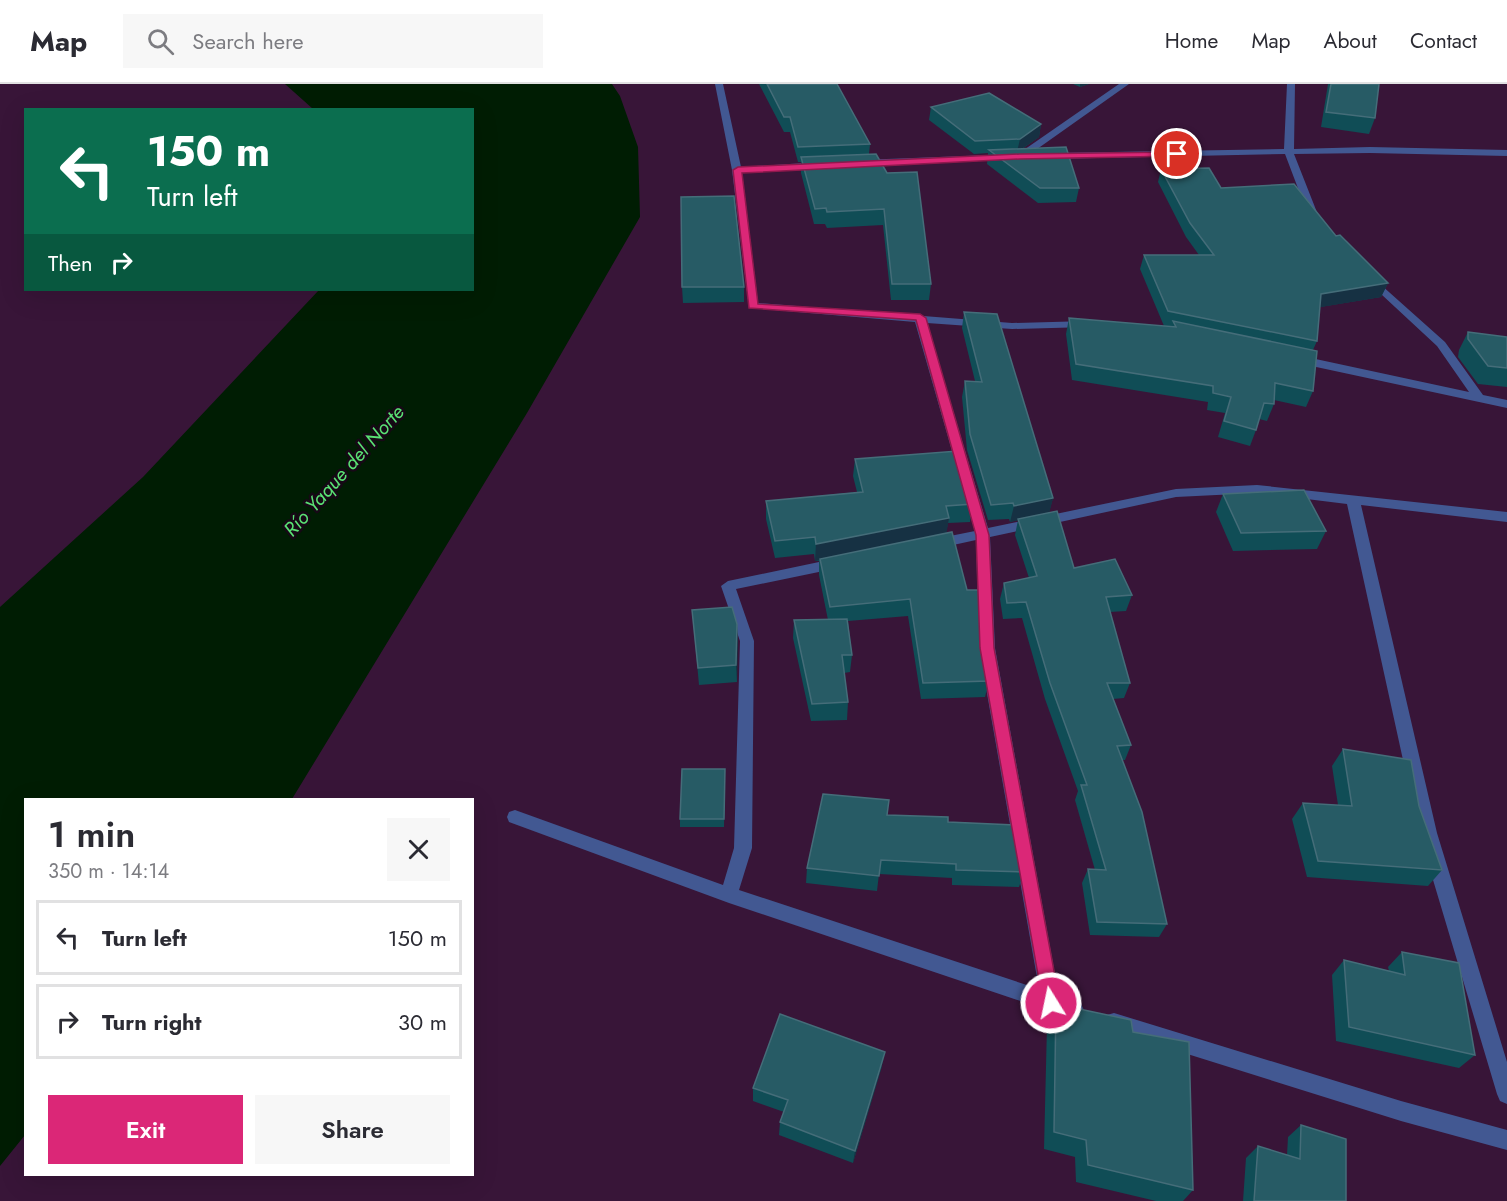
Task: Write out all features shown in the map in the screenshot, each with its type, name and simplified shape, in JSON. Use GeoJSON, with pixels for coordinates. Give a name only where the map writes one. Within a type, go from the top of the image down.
{"type":"FeatureCollection","features":[{"type":"Feature","properties":{"kind":"street"},"geometry":{"type":"LineString","coordinates":[[719,84],[738,170],[753,306],[1012,326],[1101,323]]}},
{"type":"Feature","properties":{"kind":"street"},"geometry":{"type":"LineString","coordinates":[[1020,157],[1125,84]]}},
{"type":"Feature","properties":{"kind":"street"},"geometry":{"type":"LineString","coordinates":[[1291,84],[1289,153],[1315,219],[1323,228]]}},
{"type":"Feature","properties":{"kind":"street"},"geometry":{"type":"LineString","coordinates":[[852,164],[1020,157],[1393,150],[1507,153]]}},
{"type":"Feature","properties":{"kind":"street"},"geometry":{"type":"LineString","coordinates":[[738,170],[829,165]]}},
{"type":"Feature","properties":{"kind":"street"},"geometry":{"type":"LineString","coordinates":[[1364,272],[1441,344],[1479,398]]}},
{"type":"Feature","properties":{"kind":"street"},"geometry":{"type":"LineString","coordinates":[[920,318],[982,535],[987,648],[1051,1003]]}},
{"type":"Feature","properties":{"kind":"street"},"geometry":{"type":"LineString","coordinates":[[1288,357],[1507,404]]}},
{"type":"Feature","properties":{"kind":"street"},"geometry":{"type":"LineString","coordinates":[[915,548],[1176,493],[1257,489],[1507,517]]}},
{"type":"Feature","properties":{"kind":"street"},"geometry":{"type":"LineString","coordinates":[[1353,499],[1428,834],[1507,1094]]}},
{"type":"Feature","properties":{"kind":"street"},"geometry":{"type":"LineString","coordinates":[[729,895],[743,848],[747,641],[728,586],[858,559]]}},
{"type":"Feature","properties":{"kind":"street"},"geometry":{"type":"LineString","coordinates":[[515,817],[729,895],[1051,1003],[1401,1111],[1507,1140]]}},
{"type":"Feature","properties":{"kind":"water","name":"Río Yaque del Norte"},"geometry":{"type":"Polygon","coordinates":[[[285,84],[612,84],[620,96],[638,147],[640,217],[527,413],[293,798],[24,798],[24,1136],[0,1166],[0,607],[143,477],[318,291],[474,291],[474,108],[312,108],[285,84]]]}},
{"type":"Feature","properties":{"kind":"building"},"geometry":{"type":"Polygon","coordinates":[[[767,84],[837,84],[870,144],[798,147],[790,117],[784,117],[767,84]]]}},
{"type":"Feature","properties":{"kind":"building"},"geometry":{"type":"Polygon","coordinates":[[[1331,84],[1379,84],[1375,118],[1326,112],[1331,84]]]}},
{"type":"Feature","properties":{"kind":"building"},"geometry":{"type":"Polygon","coordinates":[[[989,93],[1041,124],[1020,139],[975,141],[931,107],[989,93]]]}},
{"type":"Feature","properties":{"kind":"building"},"geometry":{"type":"Polygon","coordinates":[[[1066,147],[1079,188],[1040,188],[989,150],[1066,147]]]}},
{"type":"Feature","properties":{"kind":"building"},"geometry":{"type":"Polygon","coordinates":[[[876,154],[887,173],[917,172],[931,284],[892,284],[884,209],[827,212],[826,208],[815,209],[801,157],[876,154]]]}},
{"type":"Feature","properties":{"kind":"building"},"geometry":{"type":"Polygon","coordinates":[[[1209,168],[1221,188],[1294,184],[1336,236],[1340,235],[1388,283],[1321,294],[1317,341],[1168,311],[1144,255],[1214,255],[1190,223],[1161,169],[1209,168]]]}},
{"type":"Feature","properties":{"kind":"building"},"geometry":{"type":"Polygon","coordinates":[[[734,196],[744,287],[682,287],[681,197],[734,196]]]}},
{"type":"Feature","properties":{"kind":"building"},"geometry":{"type":"Polygon","coordinates":[[[964,312],[997,314],[1053,498],[1014,506],[1013,503],[991,505],[970,434],[965,381],[982,382],[964,312]]]}},
{"type":"Feature","properties":{"kind":"building"},"geometry":{"type":"Polygon","coordinates":[[[1069,318],[1176,327],[1173,321],[1317,351],[1313,391],[1275,383],[1274,404],[1264,403],[1256,430],[1224,421],[1231,397],[1213,393],[1213,386],[1076,364],[1069,318]]]}},
{"type":"Feature","properties":{"kind":"building"},"geometry":{"type":"Polygon","coordinates":[[[1468,332],[1507,337],[1507,368],[1488,366],[1468,339],[1468,332]]]}},
{"type":"Feature","properties":{"kind":"building"},"geometry":{"type":"Polygon","coordinates":[[[958,451],[973,504],[946,506],[949,518],[816,544],[815,537],[775,541],[766,501],[863,492],[855,459],[958,451]]]}},
{"type":"Feature","properties":{"kind":"building"},"geometry":{"type":"Polygon","coordinates":[[[1304,490],[1326,531],[1241,533],[1223,494],[1304,490]]]}},
{"type":"Feature","properties":{"kind":"building"},"geometry":{"type":"Polygon","coordinates":[[[1057,511],[1074,568],[1115,559],[1132,595],[1106,597],[1130,683],[1107,683],[1131,745],[1117,746],[1142,812],[1167,924],[1097,922],[1088,869],[1106,870],[1081,785],[1087,785],[1050,683],[1026,602],[1007,603],[1004,583],[1037,576],[1018,519],[1057,511]]]}},
{"type":"Feature","properties":{"kind":"building"},"geometry":{"type":"Polygon","coordinates":[[[952,532],[967,590],[979,590],[980,632],[989,681],[923,683],[910,599],[830,607],[820,559],[952,532]]]}},
{"type":"Feature","properties":{"kind":"building"},"geometry":{"type":"Polygon","coordinates":[[[732,607],[737,624],[736,665],[698,668],[692,610],[732,607]]]}},
{"type":"Feature","properties":{"kind":"building"},"geometry":{"type":"Polygon","coordinates":[[[847,619],[852,655],[842,655],[848,702],[812,704],[794,620],[847,619]]]}},
{"type":"Feature","properties":{"kind":"building"},"geometry":{"type":"Polygon","coordinates":[[[1343,749],[1411,760],[1419,806],[1442,870],[1318,861],[1303,803],[1352,806],[1343,749]]]}},
{"type":"Feature","properties":{"kind":"building"},"geometry":{"type":"Polygon","coordinates":[[[682,769],[725,769],[724,819],[680,819],[682,769]]]}},
{"type":"Feature","properties":{"kind":"building"},"geometry":{"type":"Polygon","coordinates":[[[823,794],[889,800],[887,815],[948,817],[948,822],[1015,825],[1024,872],[956,870],[956,864],[881,860],[879,876],[807,868],[823,794]]]}},
{"type":"Feature","properties":{"kind":"building"},"geometry":{"type":"Polygon","coordinates":[[[1402,952],[1459,963],[1475,1055],[1349,1027],[1344,960],[1405,975],[1402,952]]]}},
{"type":"Feature","properties":{"kind":"building"},"geometry":{"type":"Polygon","coordinates":[[[1056,1004],[1131,1020],[1133,1032],[1189,1042],[1193,1190],[1088,1165],[1086,1140],[1054,1132],[1056,1004]]]}},
{"type":"Feature","properties":{"kind":"building"},"geometry":{"type":"Polygon","coordinates":[[[780,1014],[885,1052],[855,1151],[780,1122],[788,1100],[753,1088],[780,1014]]]}},
{"type":"Feature","properties":{"kind":"building"},"geometry":{"type":"Polygon","coordinates":[[[1301,1125],[1346,1139],[1346,1201],[1254,1201],[1258,1146],[1300,1159],[1301,1125]]]}},
{"type":"Feature","properties":{"kind":"route"},"geometry":{"type":"LineString","coordinates":[[1051,1003],[987,648],[982,535],[920,318],[753,306],[738,170],[1020,157],[1177,154]]}}]}
